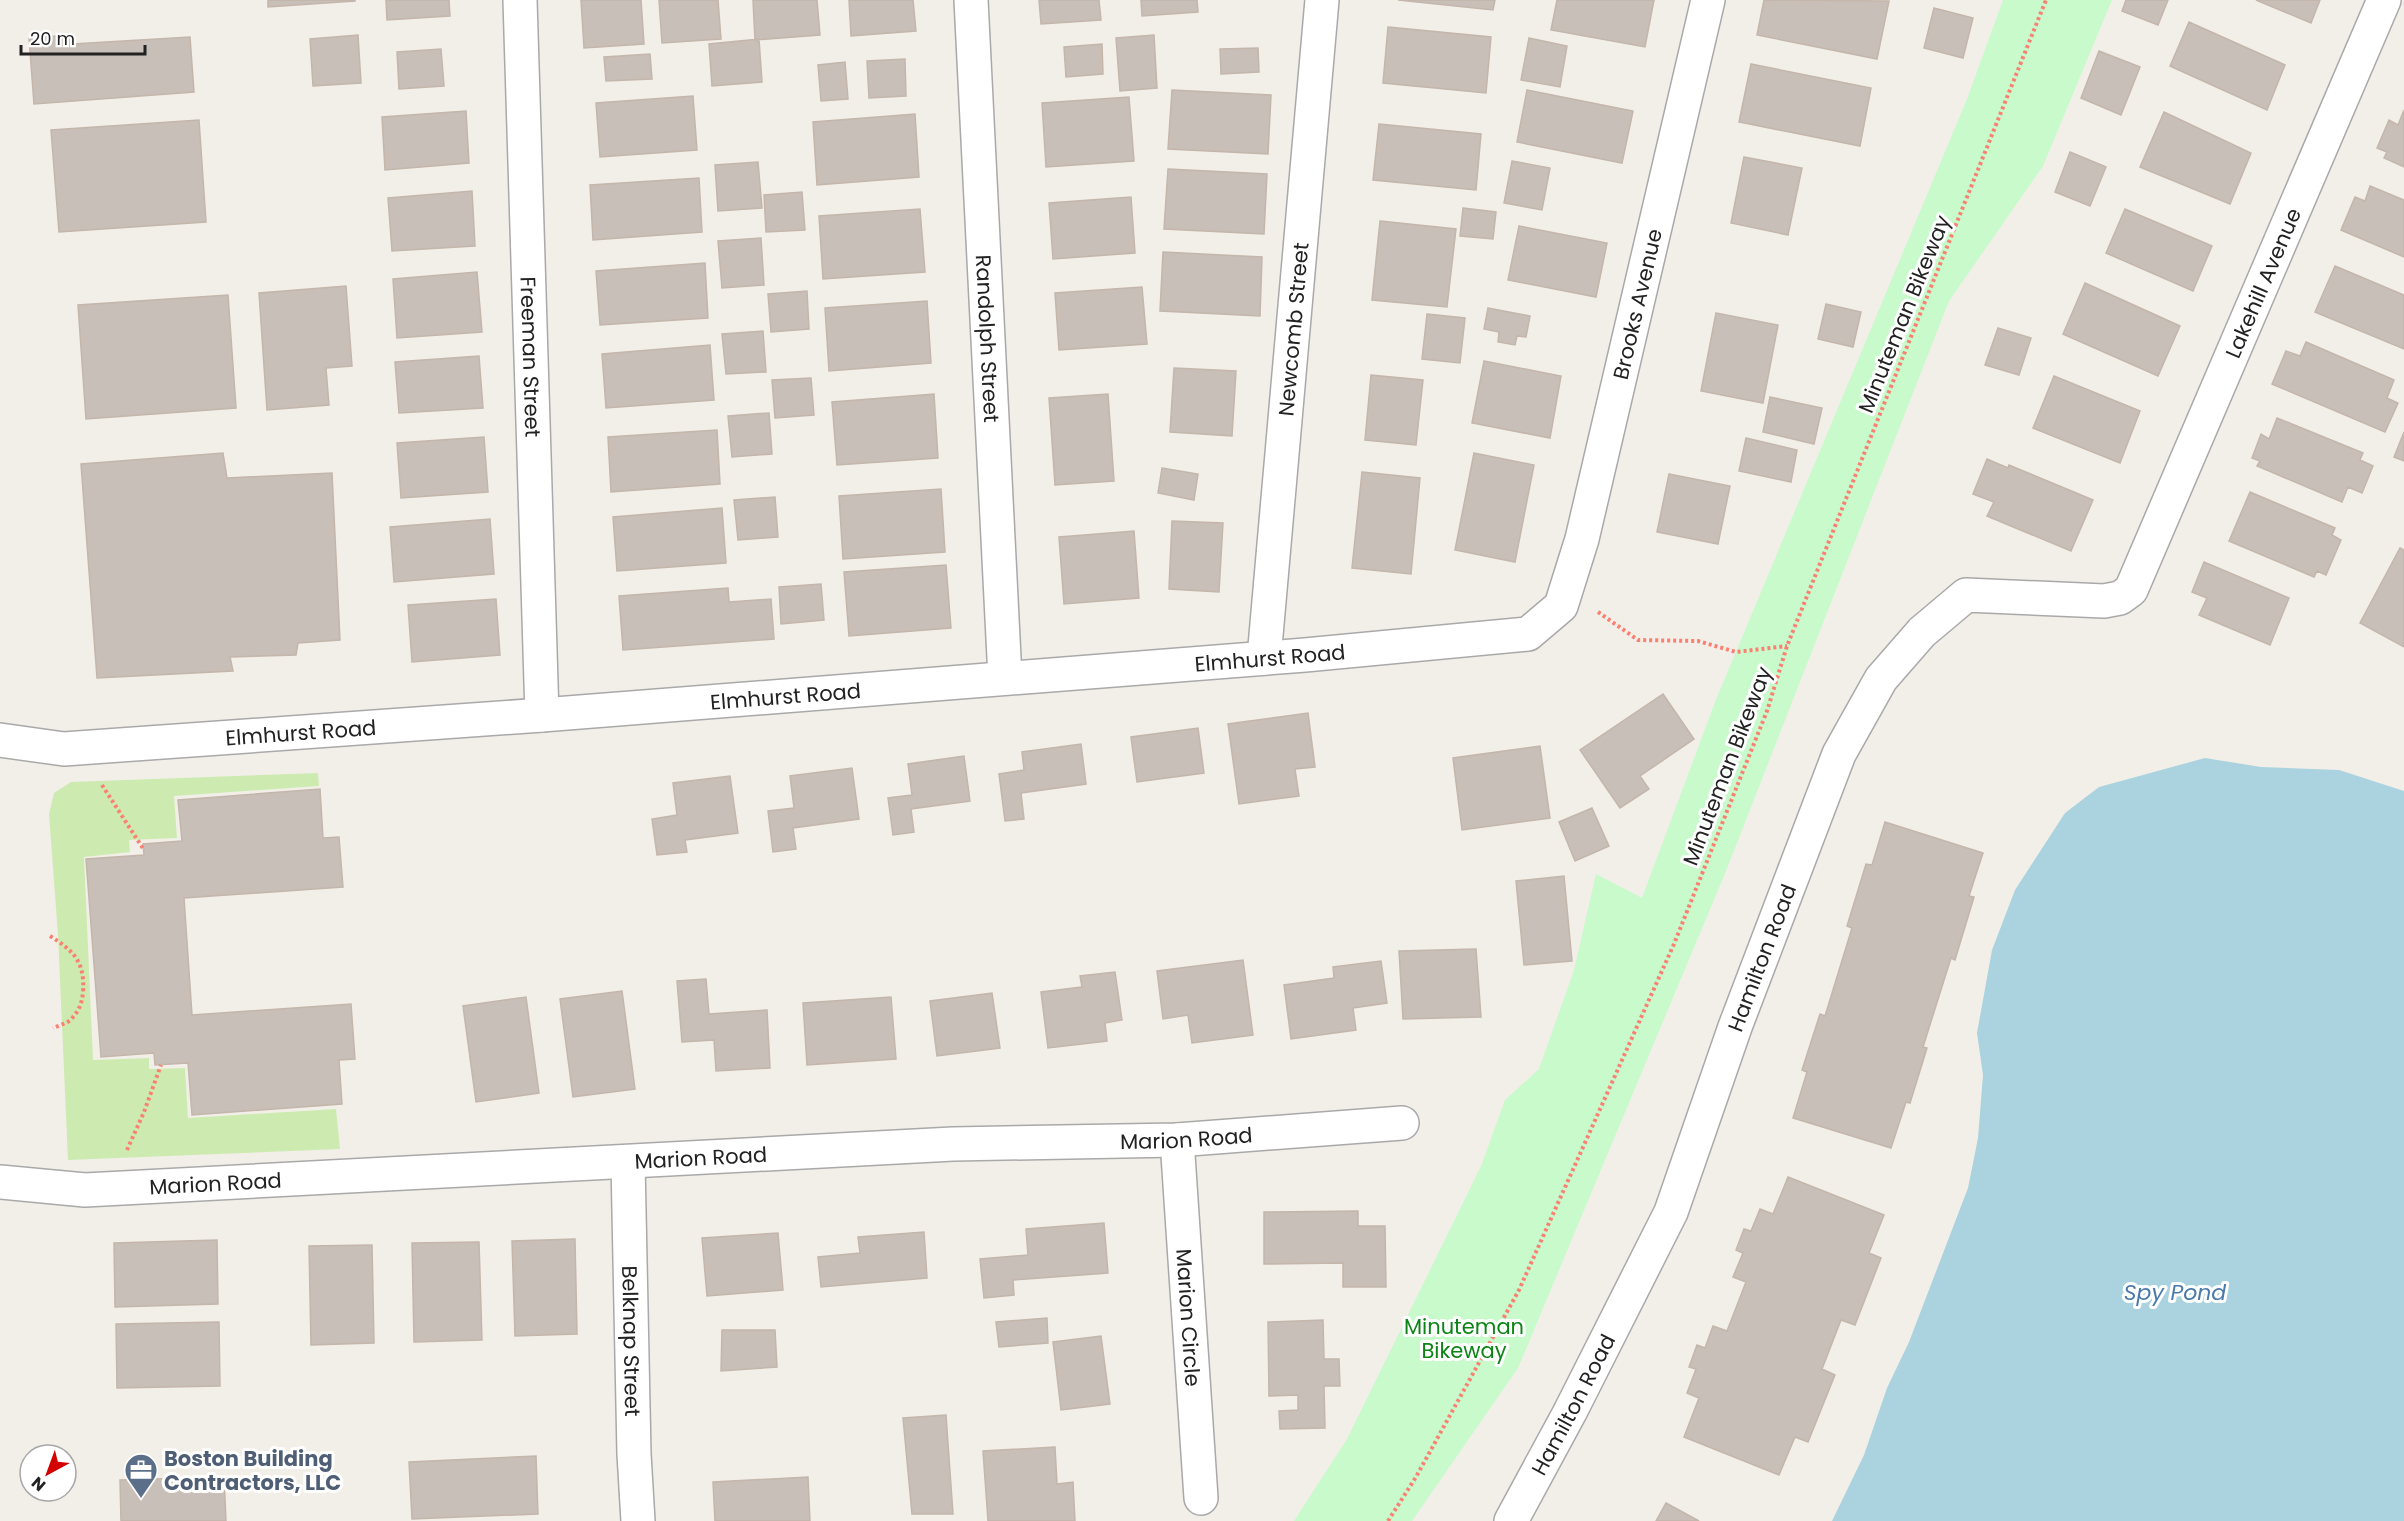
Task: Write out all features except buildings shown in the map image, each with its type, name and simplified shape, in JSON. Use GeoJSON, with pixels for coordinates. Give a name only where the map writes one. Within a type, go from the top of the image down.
{"type":"FeatureCollection","features":[{"type":"Feature","properties":{"kind":"street","name":"Freeman Street"},"geometry":{"type":"LineString","coordinates":[[520,0],[542,715]]}},
{"type":"Feature","properties":{"kind":"street","name":"Randolph Street"},"geometry":{"type":"LineString","coordinates":[[971,0],[1005,678]]}},
{"type":"Feature","properties":{"kind":"street","name":"Newcomb Street"},"geometry":{"type":"LineString","coordinates":[[1264,658],[1322,0]]}},
{"type":"Feature","properties":{"kind":"street","name":"Brooks Avenue"},"geometry":{"type":"LineString","coordinates":[[1561,606],[1582,539],[1708,0]]}},
{"type":"Feature","properties":{"kind":"street","name":"Lakehill Avenue"},"geometry":{"type":"LineString","coordinates":[[2143,567],[2384,0]]}},
{"type":"Feature","properties":{"kind":"street","name":"Hamilton Road"},"geometry":{"type":"LineString","coordinates":[[1511,1521],[1570,1412],[1671,1212],[1736,1027],[1839,754],[1881,679],[1922,632],[1966,595],[2104,601],[2120,598],[2131,590],[2143,567]]}},
{"type":"Feature","properties":{"kind":"street","name":"Elmhurst Road"},"geometry":{"type":"LineString","coordinates":[[0,740],[64,749],[542,715],[1264,658],[1528,634],[1561,606]]}},
{"type":"Feature","properties":{"kind":"street","name":"Marion Road"},"geometry":{"type":"LineString","coordinates":[[0,1182],[84,1190],[953,1144],[1177,1140],[1402,1123]]}},
{"type":"Feature","properties":{"kind":"street","name":"Marion Circle"},"geometry":{"type":"LineString","coordinates":[[1177,1140],[1201,1498]]}},
{"type":"Feature","properties":{"kind":"street","name":"Belknap Street"},"geometry":{"type":"LineString","coordinates":[[628,1163],[634,1454],[638,1521]]}},
{"type":"Feature","properties":{"kind":"path","name":"Minuteman Bikeway"},"geometry":{"type":"LineString","coordinates":[[1388,1521],[1416,1477],[1519,1290],[1674,944],[1767,711],[1788,646],[2046,0]]}},
{"type":"Feature","properties":{"kind":"path"},"geometry":{"type":"LineString","coordinates":[[1596,611],[1638,640],[1698,641],[1736,652],[1788,646]]}},
{"type":"Feature","properties":{"kind":"path"},"geometry":{"type":"LineString","coordinates":[[96,777],[144,850]]}},
{"type":"Feature","properties":{"kind":"path"},"geometry":{"type":"LineString","coordinates":[[50,936],[65,945],[81,965],[84,979],[82,1004],[72,1019],[53,1028]]}},
{"type":"Feature","properties":{"kind":"path"},"geometry":{"type":"LineString","coordinates":[[124,1158],[161,1065]]}},
{"type":"Feature","properties":{"kind":"green space","name":"Minuteman Bikeway"},"geometry":{"type":"Polygon","coordinates":[[[2003,0],[2112,0],[2043,166],[1949,301],[1726,871],[1518,1368],[1412,1521],[1294,1521],[1347,1439],[1481,1166],[1505,1100],[1539,1069],[1574,970],[1596,874],[1642,898],[1715,702],[1967,99],[2003,0]]]}},
{"type":"Feature","properties":{"kind":"green space"},"geometry":{"type":"Polygon","coordinates":[[[318,773],[319,786],[174,796],[177,838],[129,840],[130,852],[84,857],[93,1060],[149,1058],[149,1069],[185,1068],[188,1118],[336,1109],[340,1149],[68,1160],[58,935],[49,814],[54,793],[71,782],[318,773]]]}},
{"type":"Feature","properties":{"kind":"water","name":"Spy Pond"},"geometry":{"type":"Polygon","coordinates":[[[2205,758],[2261,767],[2339,770],[2404,791],[2404,1521],[1832,1521],[1864,1455],[1887,1388],[1909,1342],[1968,1188],[1978,1138],[1983,1075],[1977,1033],[1992,950],[2015,890],[2065,813],[2099,787],[2205,758]]]}},
{"type":"Feature","properties":{"kind":"place","name":"Boston Building Contractors, LLC"},"geometry":{"type":"Point","coordinates":[141,1499]}}]}
